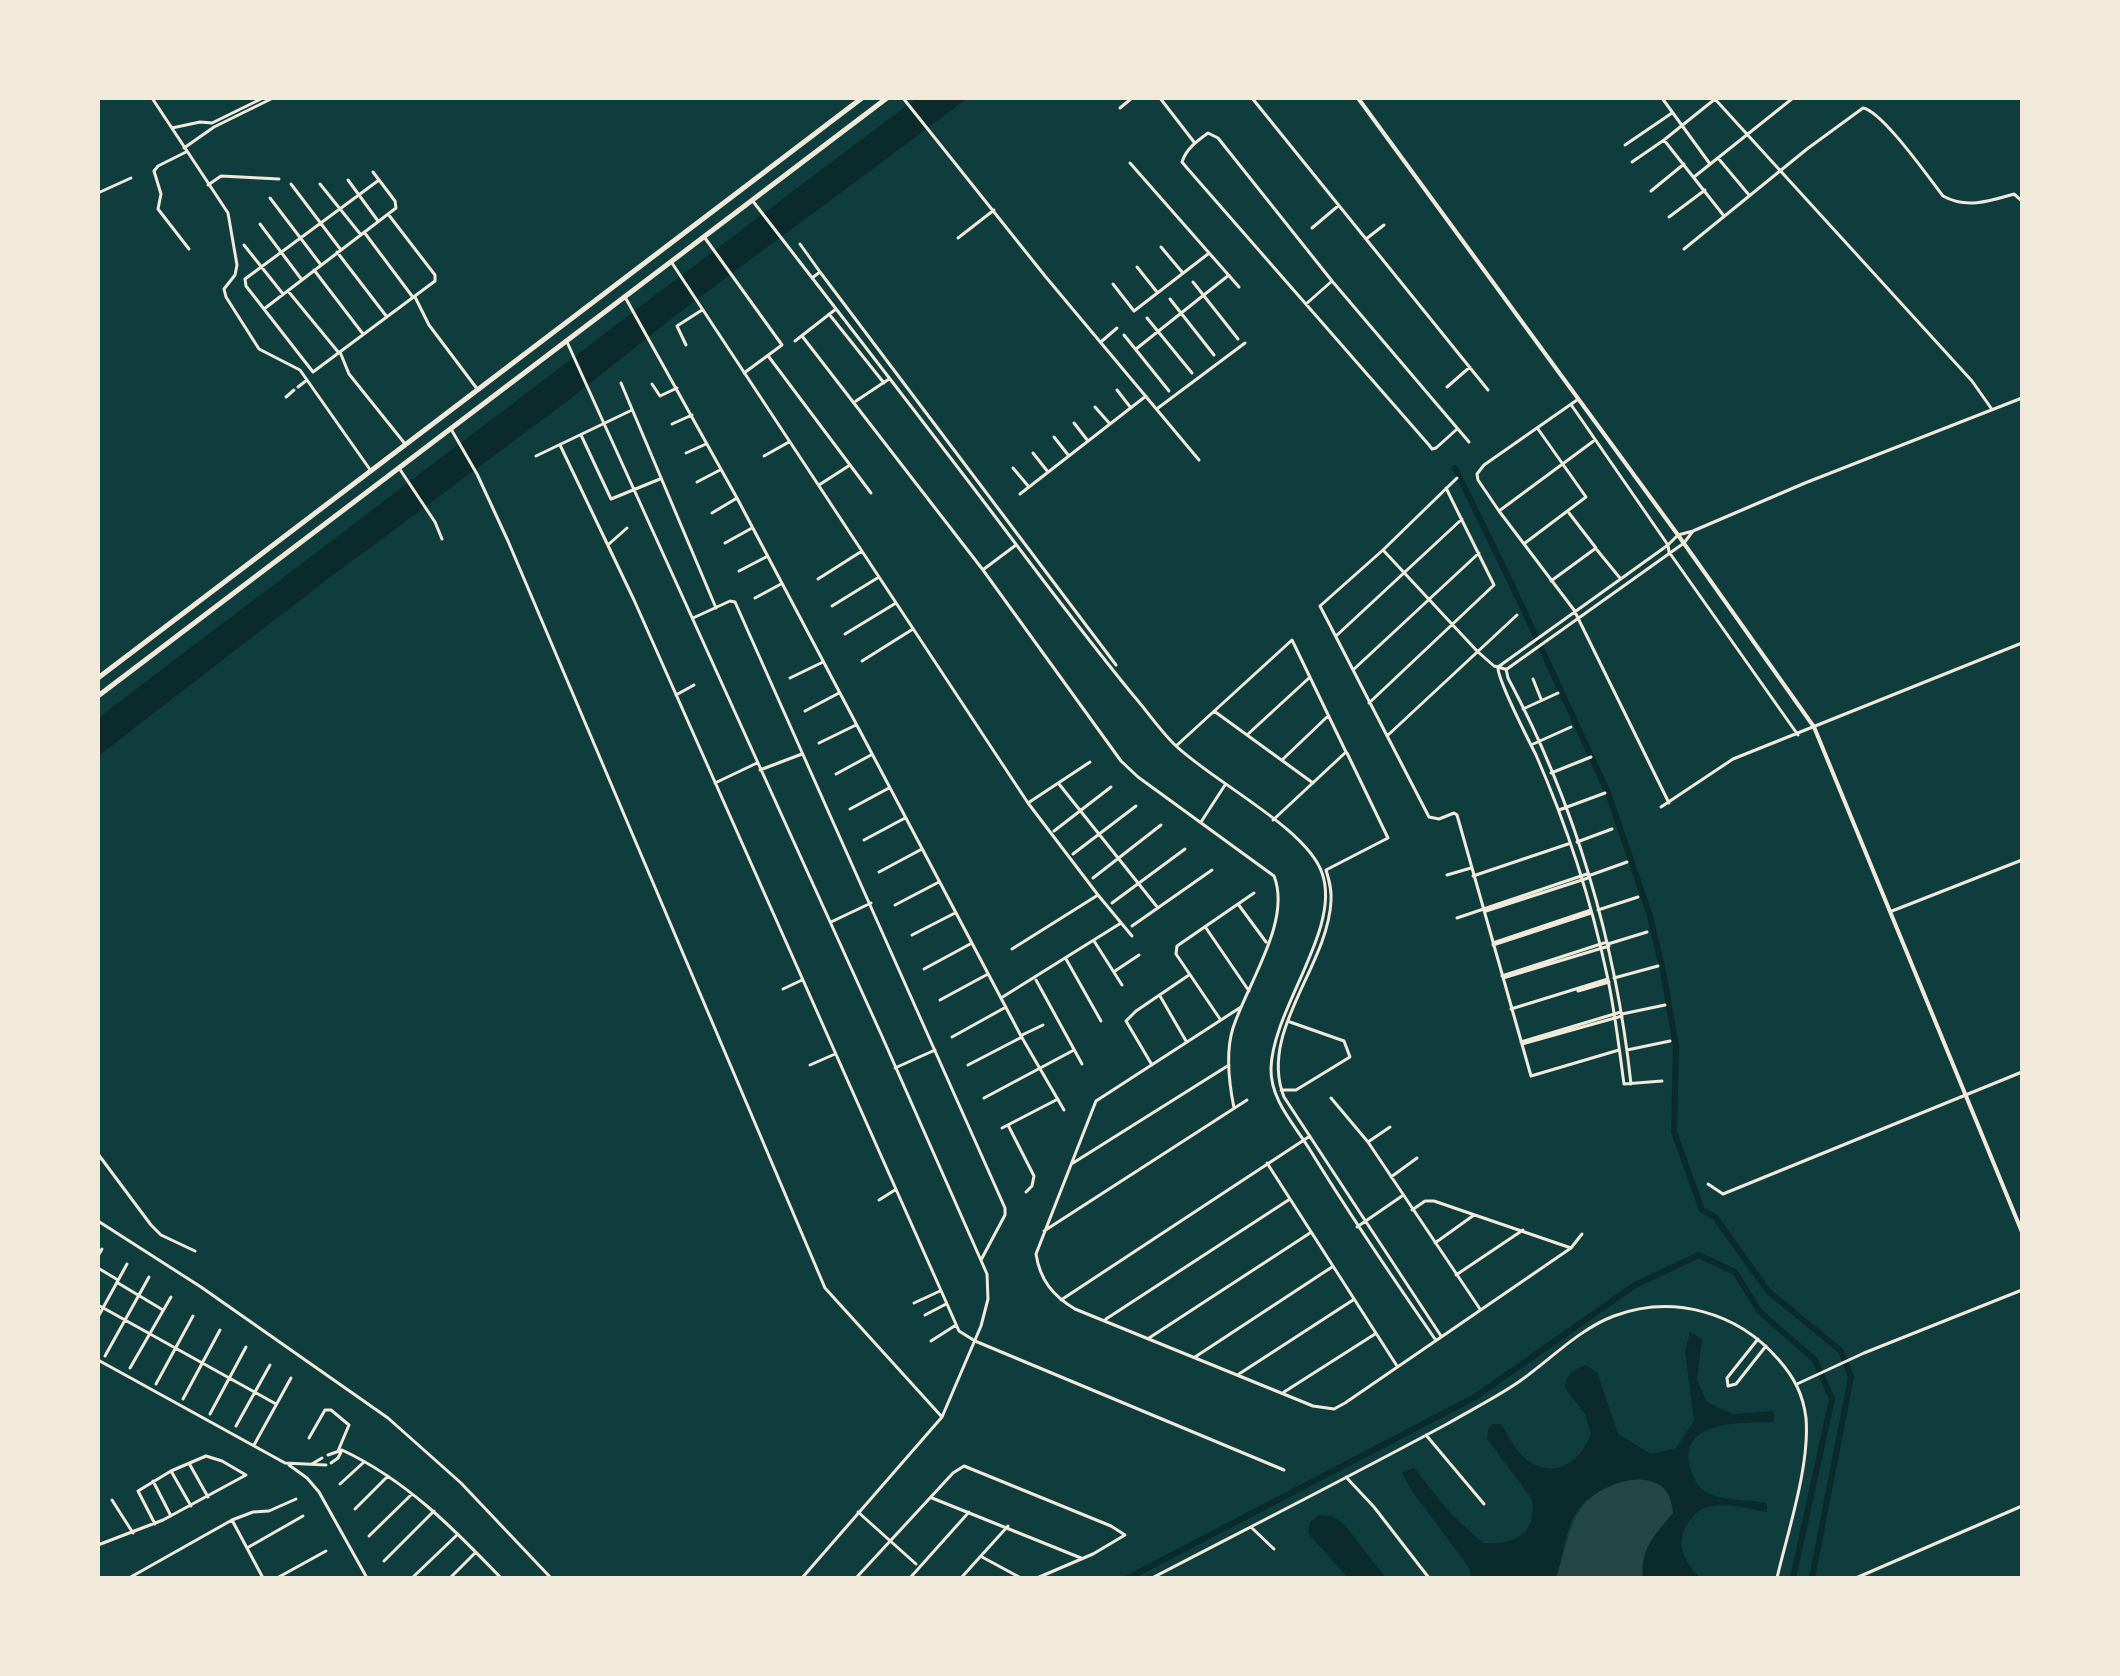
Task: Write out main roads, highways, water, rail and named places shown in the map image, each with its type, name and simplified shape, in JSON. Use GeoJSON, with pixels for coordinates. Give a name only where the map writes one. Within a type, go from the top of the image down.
{"type":"FeatureCollection","features":[{"type":"Feature","properties":{"kind":"highway"},"geometry":{"type":"LineString","coordinates":[[98,678],[862,98]]}},
{"type":"Feature","properties":{"kind":"highway"},"geometry":{"type":"LineString","coordinates":[[98,696],[887,98]]}},
{"type":"Feature","properties":{"kind":"main road"},"geometry":{"type":"LineString","coordinates":[[1358,98],[1684,543],[1814,727],[2022,1232]]}},
{"type":"Feature","properties":{"kind":"waterway"},"geometry":{"type":"LineString","coordinates":[[1455,468],[1608,793],[1650,916],[1676,1046],[1674,1132],[1702,1210],[1715,1217],[1768,1291],[1841,1351],[1851,1377],[1812,1578]]}},
{"type":"Feature","properties":{"kind":"waterway"},"geometry":{"type":"LineString","coordinates":[[1128,1578],[1475,1397],[1635,1285],[1699,1255],[1735,1272],[1760,1312],[1815,1360],[1832,1399],[1793,1578]]}}]}
